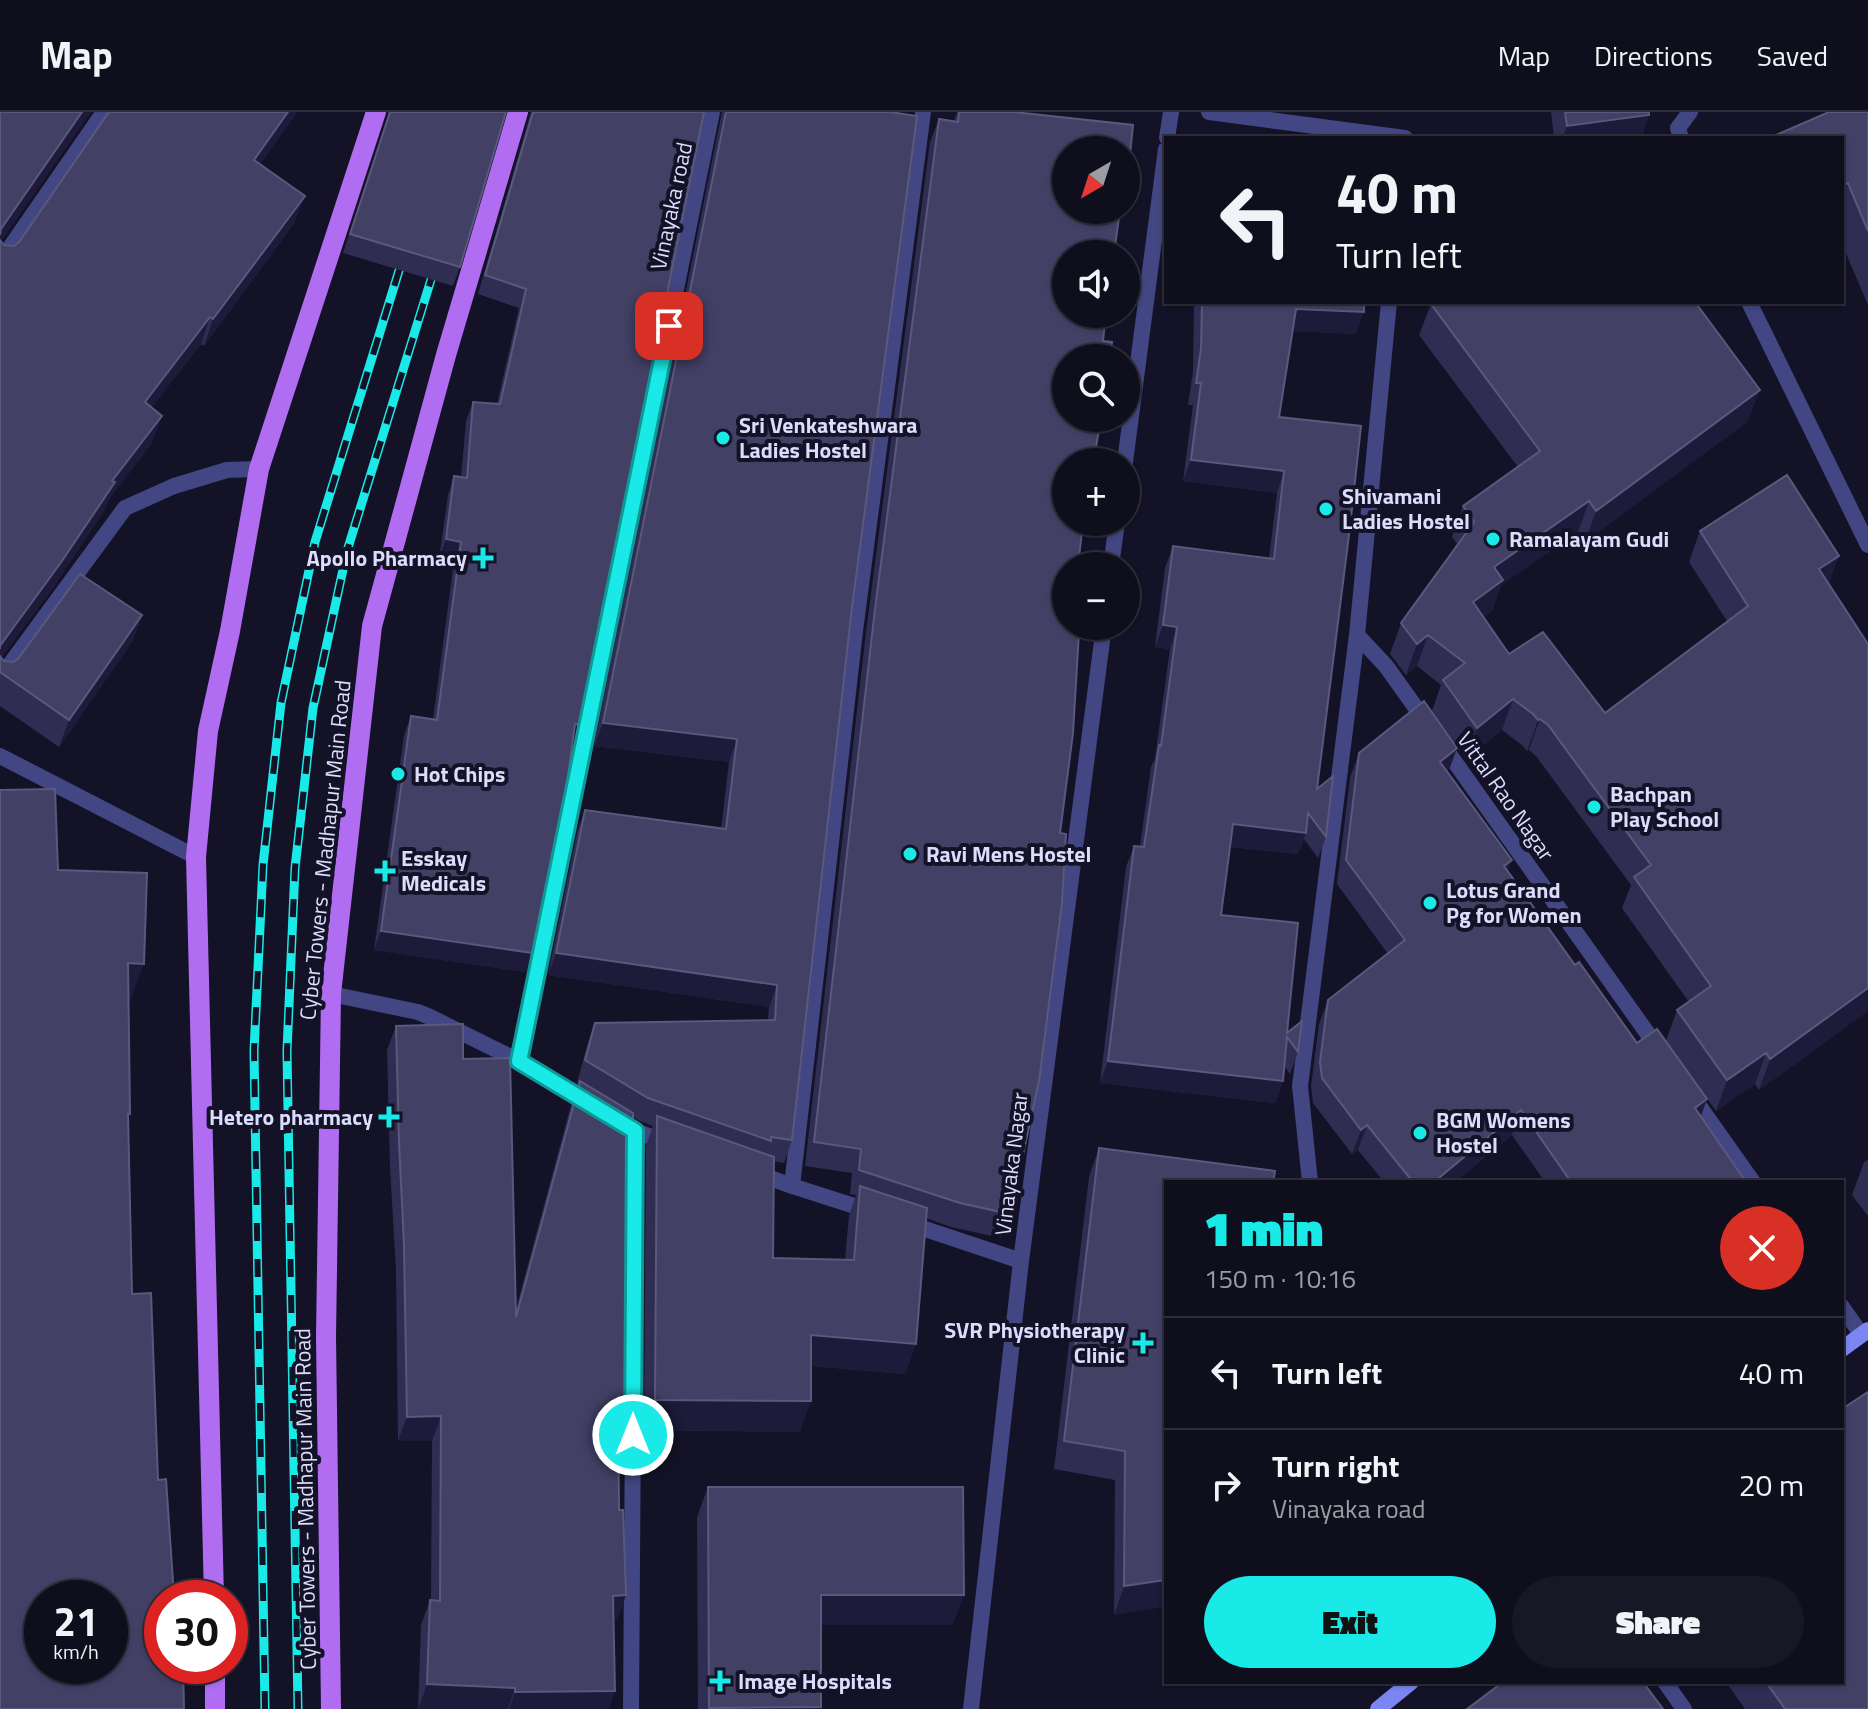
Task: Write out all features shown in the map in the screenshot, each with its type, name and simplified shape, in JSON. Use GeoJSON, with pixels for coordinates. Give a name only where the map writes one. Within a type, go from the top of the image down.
{"type":"FeatureCollection","features":[{"type":"Feature","properties":{"kind":"main road"},"geometry":{"type":"LineString","coordinates":[[214,1580],[196,857],[208,731],[230,631],[259,469],[376,112]]}},
{"type":"Feature","properties":{"kind":"main road","name":"Cyber Towers - Madhapur Main Road"},"geometry":{"type":"LineString","coordinates":[[331,1709],[326,1337],[331,994],[372,626],[446,355],[518,112]]}},
{"type":"Feature","properties":{"kind":"main road"},"geometry":{"type":"LineString","coordinates":[[215,1684],[215,1709]]}},
{"type":"Feature","properties":{"kind":"street"},"geometry":{"type":"LineString","coordinates":[[0,262],[104,112]]}},
{"type":"Feature","properties":{"kind":"street","name":"Vinayaka road"},"geometry":{"type":"LineString","coordinates":[[519,1061],[712,112]]}},
{"type":"Feature","properties":{"kind":"street"},"geometry":{"type":"LineString","coordinates":[[792,1186],[855,631],[923,112]]}},
{"type":"Feature","properties":{"kind":"street"},"geometry":{"type":"LineString","coordinates":[[1167,136],[1171,112]]}},
{"type":"Feature","properties":{"kind":"street"},"geometry":{"type":"LineString","coordinates":[[1209,112],[1390,136]]}},
{"type":"Feature","properties":{"kind":"street"},"geometry":{"type":"LineString","coordinates":[[1680,136],[1678,128],[1690,112]]}},
{"type":"Feature","properties":{"kind":"street"},"geometry":{"type":"LineString","coordinates":[[1127,448],[1164,164]]}},
{"type":"Feature","properties":{"kind":"street"},"geometry":{"type":"LineString","coordinates":[[1310,1180],[1300,1086],[1357,635],[1389,304]]}},
{"type":"Feature","properties":{"kind":"street"},"geometry":{"type":"LineString","coordinates":[[1750,304],[1868,545]]}},
{"type":"Feature","properties":{"kind":"street"},"geometry":{"type":"LineString","coordinates":[[0,678],[125,508],[174,486],[227,470],[259,469]]}},
{"type":"Feature","properties":{"kind":"street","name":"Vittal Rao Nagar"},"geometry":{"type":"LineString","coordinates":[[1357,635],[1386,666],[1752,1180]]}},
{"type":"Feature","properties":{"kind":"street","name":"Vinayaka Nagar"},"geometry":{"type":"LineString","coordinates":[[971,1709],[1021,1261],[1102,640]]}},
{"type":"Feature","properties":{"kind":"street"},"geometry":{"type":"LineString","coordinates":[[0,756],[196,857]]}},
{"type":"Feature","properties":{"kind":"street"},"geometry":{"type":"LineString","coordinates":[[331,994],[418,1012],[519,1061],[635,1131],[678,1146]]}},
{"type":"Feature","properties":{"kind":"street"},"geometry":{"type":"LineString","coordinates":[[631,1709],[635,1131]]}},
{"type":"Feature","properties":{"kind":"street"},"geometry":{"type":"LineString","coordinates":[[735,1166],[1021,1261]]}},
{"type":"Feature","properties":{"kind":"street"},"geometry":{"type":"LineString","coordinates":[[1844,1309],[1865,1332],[1844,1348]]}},
{"type":"Feature","properties":{"kind":"street"},"geometry":{"type":"LineString","coordinates":[[1378,1709],[1409,1684]]}},
{"type":"Feature","properties":{"kind":"street"},"geometry":{"type":"LineString","coordinates":[[1666,1684],[1684,1709]]}},
{"type":"Feature","properties":{"kind":"building"},"geometry":{"type":"Polygon","coordinates":[[[0,112],[82,112],[1,229],[0,235],[0,112]]]}},
{"type":"Feature","properties":{"kind":"building"},"geometry":{"type":"Polygon","coordinates":[[[109,112],[288,112],[254,160],[305,196],[213,319],[210,317],[145,402],[162,416],[112,481],[115,482],[62,561],[0,646],[0,240],[4,245],[14,246],[19,242],[109,112]]]}},
{"type":"Feature","properties":{"kind":"building"},"geometry":{"type":"Polygon","coordinates":[[[390,112],[506,112],[460,267],[350,234],[390,112]]]}},
{"type":"Feature","properties":{"kind":"building"},"geometry":{"type":"Polygon","coordinates":[[[533,112],[704,112],[579,725],[575,724],[566,790],[533,953],[381,931],[411,716],[437,720],[461,542],[446,539],[454,476],[467,478],[473,402],[500,404],[526,289],[485,275],[533,112]]]}},
{"type":"Feature","properties":{"kind":"building"},"geometry":{"type":"Polygon","coordinates":[[[726,112],[890,112],[917,116],[852,607],[792,1140],[771,1137],[771,1141],[648,1098],[585,1060],[595,1023],[775,1020],[777,985],[556,953],[585,810],[726,829],[737,739],[603,723],[726,112]]]}},
{"type":"Feature","properties":{"kind":"building"},"geometry":{"type":"Polygon","coordinates":[[[959,112],[1014,112],[1133,125],[1132,136],[1052,136],[1052,224],[1118,224],[1116,240],[1052,240],[1052,328],[1104,328],[1103,341],[1112,342],[1052,344],[1052,432],[1099,432],[1096,447],[1101,448],[1052,448],[1052,536],[1081,536],[1080,552],[1052,552],[1052,640],[1079,640],[1073,733],[1060,833],[1066,834],[1062,903],[1039,1081],[1010,1214],[960,1203],[859,1170],[861,1149],[814,1142],[875,609],[939,119],[958,122],[959,112]]]}},
{"type":"Feature","properties":{"kind":"building"},"geometry":{"type":"Polygon","coordinates":[[[1565,112],[1649,112],[1649,115],[1567,126],[1565,112]]]}},
{"type":"Feature","properties":{"kind":"building"},"geometry":{"type":"Polygon","coordinates":[[[1829,112],[1868,112],[1868,231],[1848,183],[1844,185],[1844,136],[1774,136],[1829,112]]]}},
{"type":"Feature","properties":{"kind":"building"},"geometry":{"type":"Polygon","coordinates":[[[1202,304],[1364,304],[1364,312],[1296,309],[1279,417],[1361,426],[1317,789],[1333,776],[1326,837],[1308,813],[1306,833],[1233,824],[1221,915],[1298,923],[1287,1033],[1302,1021],[1298,1052],[1287,1037],[1283,1081],[1108,1061],[1134,846],[1144,847],[1177,627],[1163,625],[1173,546],[1274,559],[1284,471],[1191,460],[1201,383],[1196,383],[1201,349],[1202,304]]]}},
{"type":"Feature","properties":{"kind":"building"},"geometry":{"type":"Polygon","coordinates":[[[1431,304],[1696,304],[1760,390],[1596,511],[1589,501],[1494,567],[1503,580],[1473,602],[1509,654],[1543,632],[1605,713],[1748,606],[1700,531],[1787,475],[1839,556],[1819,569],[1868,644],[1868,988],[1770,1059],[1766,1053],[1727,1080],[1677,1010],[1711,986],[1634,877],[1651,865],[1548,725],[1513,699],[1477,728],[1443,680],[1465,663],[1428,635],[1417,644],[1401,623],[1474,522],[1463,506],[1540,451],[1431,304]]]}},
{"type":"Feature","properties":{"kind":"building"},"geometry":{"type":"Polygon","coordinates":[[[80,574],[142,615],[69,720],[0,672],[0,656],[4,661],[18,659],[80,574]]]}},
{"type":"Feature","properties":{"kind":"building"},"geometry":{"type":"Polygon","coordinates":[[[1424,701],[1457,748],[1440,762],[1512,860],[1504,866],[1575,965],[1579,962],[1637,1043],[1657,1029],[1707,1099],[1695,1108],[1745,1180],[1570,1180],[1521,1110],[1436,1180],[1411,1180],[1367,1125],[1361,1130],[1322,1078],[1320,1062],[1328,1000],[1405,940],[1346,860],[1359,753],[1424,701]]]}},
{"type":"Feature","properties":{"kind":"building"},"geometry":{"type":"Polygon","coordinates":[[[55,789],[58,870],[147,873],[144,964],[128,963],[132,1294],[151,1293],[158,1480],[166,1479],[173,1580],[144,1580],[144,1684],[183,1684],[184,1709],[0,1709],[0,790],[55,789]]]}},
{"type":"Feature","properties":{"kind":"building"},"geometry":{"type":"Polygon","coordinates":[[[463,1024],[463,1059],[510,1058],[516,1317],[580,1081],[633,1113],[631,1405],[618,1405],[619,1510],[623,1510],[626,1595],[613,1596],[615,1691],[515,1692],[515,1688],[427,1684],[430,1600],[440,1601],[441,1416],[407,1417],[396,1026],[463,1024]]]}},
{"type":"Feature","properties":{"kind":"building"},"geometry":{"type":"Polygon","coordinates":[[[657,1116],[774,1157],[773,1258],[854,1260],[860,1186],[927,1208],[916,1344],[811,1335],[811,1401],[655,1400],[657,1116]]]}},
{"type":"Feature","properties":{"kind":"building"},"geometry":{"type":"Polygon","coordinates":[[[1099,1148],[1275,1171],[1273,1180],[1164,1180],[1164,1580],[1124,1586],[1125,1451],[1064,1441],[1099,1148]]]}},
{"type":"Feature","properties":{"kind":"building"},"geometry":{"type":"Polygon","coordinates":[[[1868,1392],[1868,1709],[1785,1709],[1767,1684],[1844,1684],[1844,1408],[1868,1392]]]}},
{"type":"Feature","properties":{"kind":"building"},"geometry":{"type":"Polygon","coordinates":[[[708,1487],[963,1487],[964,1595],[821,1595],[821,1707],[709,1708],[708,1487]]]}},
{"type":"Feature","properties":{"kind":"building"},"geometry":{"type":"Polygon","coordinates":[[[1500,1684],[1644,1684],[1663,1709],[1467,1709],[1500,1684]]]}},
{"type":"Feature","properties":{"kind":"railway"},"geometry":{"type":"LineString","coordinates":[[265,1709],[254,1051],[263,865],[281,703],[315,542],[406,248]]}},
{"type":"Feature","properties":{"kind":"railway"},"geometry":{"type":"LineString","coordinates":[[298,1709],[287,1051],[295,868],[313,708],[347,551],[438,257]]}},
{"type":"Feature","properties":{"kind":"place","name":"Sri Venkateshwara Ladies Hostel"},"geometry":{"type":"Point","coordinates":[723,438]}},
{"type":"Feature","properties":{"kind":"place","name":"Shivamani Ladies Hostel"},"geometry":{"type":"Point","coordinates":[1326,509]}},
{"type":"Feature","properties":{"kind":"place","name":"Ramalayam Gudi"},"geometry":{"type":"Point","coordinates":[1493,539]}},
{"type":"Feature","properties":{"kind":"place","name":"Apollo Pharmacy"},"geometry":{"type":"Point","coordinates":[483,558]}},
{"type":"Feature","properties":{"kind":"place","name":"Hot Chips"},"geometry":{"type":"Point","coordinates":[398,774]}},
{"type":"Feature","properties":{"kind":"place","name":"Bachpan Play School"},"geometry":{"type":"Point","coordinates":[1594,807]}},
{"type":"Feature","properties":{"kind":"place","name":"Ravi Mens Hostel"},"geometry":{"type":"Point","coordinates":[910,854]}},
{"type":"Feature","properties":{"kind":"place","name":"Esskay Medicals"},"geometry":{"type":"Point","coordinates":[385,871]}},
{"type":"Feature","properties":{"kind":"place","name":"Lotus Grand Pg for Women"},"geometry":{"type":"Point","coordinates":[1430,903]}},
{"type":"Feature","properties":{"kind":"place","name":"Hetero pharmacy"},"geometry":{"type":"Point","coordinates":[389,1117]}},
{"type":"Feature","properties":{"kind":"place","name":"BGM Womens Hostel"},"geometry":{"type":"Point","coordinates":[1420,1133]}},
{"type":"Feature","properties":{"kind":"place","name":"SVR Physiotherapy Clinic"},"geometry":{"type":"Point","coordinates":[1143,1343]}},
{"type":"Feature","properties":{"kind":"place","name":"Image Hospitals"},"geometry":{"type":"Point","coordinates":[720,1681]}},
{"type":"Feature","properties":{"kind":"route"},"geometry":{"type":"LineString","coordinates":[[633,1435],[635,1131],[519,1061],[669,326]]}}]}
